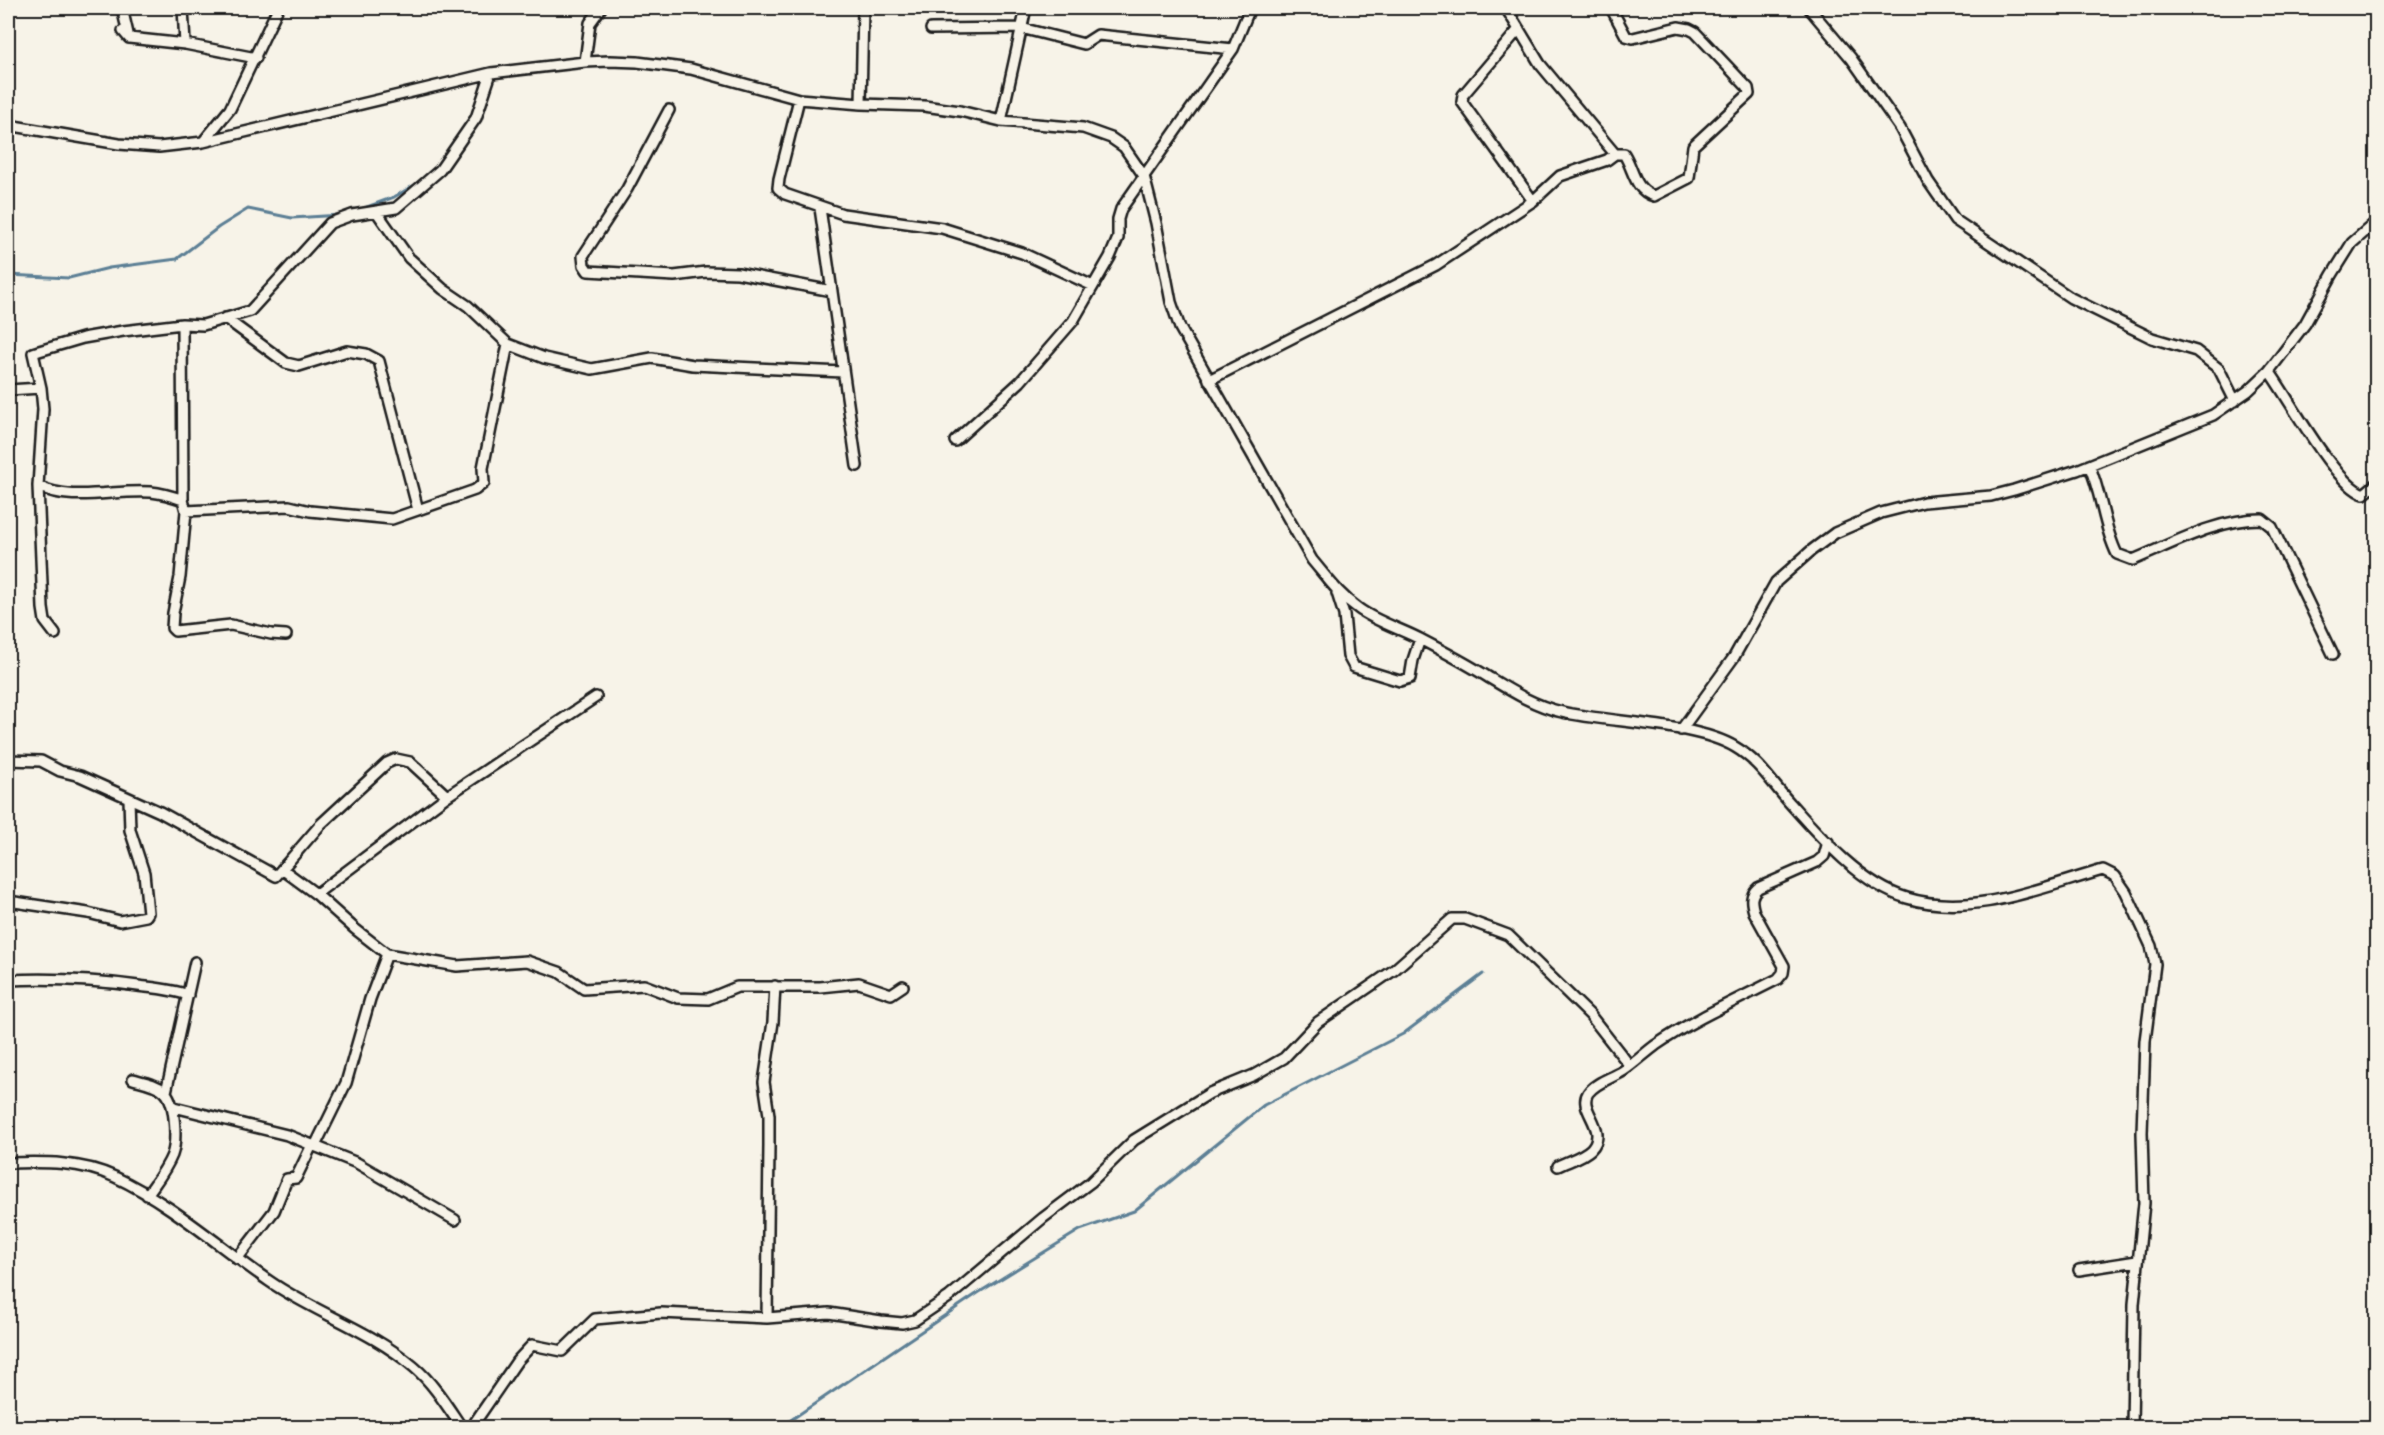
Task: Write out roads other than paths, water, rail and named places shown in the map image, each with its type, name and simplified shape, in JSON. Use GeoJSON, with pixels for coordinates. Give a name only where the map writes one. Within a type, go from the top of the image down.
{"type":"FeatureCollection","features":[{"type":"Feature","properties":{"kind":"street"},"geometry":{"type":"LineString","coordinates":[[122,8],[126,35],[256,58]]}},
{"type":"Feature","properties":{"kind":"street"},"geometry":{"type":"LineString","coordinates":[[183,8],[185,44]]}},
{"type":"Feature","properties":{"kind":"street"},"geometry":{"type":"LineString","coordinates":[[203,142],[230,109],[278,8]]}},
{"type":"Feature","properties":{"kind":"street"},"geometry":{"type":"LineString","coordinates":[[585,62],[590,23],[601,8]]}},
{"type":"Feature","properties":{"kind":"street"},"geometry":{"type":"LineString","coordinates":[[861,104],[863,8]]}},
{"type":"Feature","properties":{"kind":"street"},"geometry":{"type":"LineString","coordinates":[[1001,122],[1026,8]]}},
{"type":"Feature","properties":{"kind":"street"},"geometry":{"type":"LineString","coordinates":[[955,441],[1020,382],[1073,321],[1118,238],[1118,219],[1121,209],[1233,49],[1250,8]]}},
{"type":"Feature","properties":{"kind":"street"},"geometry":{"type":"LineString","coordinates":[[1506,8],[1540,64],[1615,154]]}},
{"type":"Feature","properties":{"kind":"street"},"geometry":{"type":"LineString","coordinates":[[1209,380],[1436,265],[1533,201],[1560,176],[1615,154],[1624,154],[1638,186],[1644,193],[1654,196],[1689,178],[1693,146],[1749,94],[1748,88],[1695,32],[1678,27],[1633,38],[1626,36],[1611,8]]}},
{"type":"Feature","properties":{"kind":"street"},"geometry":{"type":"LineString","coordinates":[[1809,8],[1851,58],[1900,128],[1928,181],[1955,220],[2071,298],[2152,338],[2196,351],[2219,369],[2235,401]]}},
{"type":"Feature","properties":{"kind":"street"},"geometry":{"type":"LineString","coordinates":[[931,29],[1021,28],[1084,44],[1098,35],[1233,49]]}},
{"type":"Feature","properties":{"kind":"street"},"geometry":{"type":"LineString","coordinates":[[1519,29],[1463,95],[1462,102],[1533,201]]}},
{"type":"Feature","properties":{"kind":"street"},"geometry":{"type":"LineString","coordinates":[[8,125],[119,144],[159,147],[203,142],[491,73],[585,62],[637,62],[691,69],[799,99],[924,106],[960,111],[1001,122],[1083,128],[1101,133],[1124,147],[1144,176],[1171,302],[1180,328],[1312,560],[1338,593],[1362,611],[1420,639],[1519,695],[1550,709],[1681,730],[1718,739],[1736,747],[1762,768],[1788,801],[1856,871],[1872,883],[1907,898],[1929,902],[1975,904],[2103,870],[2115,876],[2151,945],[2155,964],[2145,1041],[2142,1133],[2144,1203],[2134,1304],[2132,1428]]}},
{"type":"Feature","properties":{"kind":"street"},"geometry":{"type":"LineString","coordinates":[[55,634],[45,621],[43,608],[38,486],[44,409],[33,353],[83,338],[182,324],[203,325],[250,311],[330,223],[351,215],[396,208],[440,170],[476,118],[491,73]]}},
{"type":"Feature","properties":{"kind":"street"},"geometry":{"type":"LineString","coordinates":[[799,99],[778,188],[785,194],[820,208],[843,214],[942,228],[1022,253],[1093,286]]}},
{"type":"Feature","properties":{"kind":"street"},"geometry":{"type":"LineString","coordinates":[[669,110],[627,189],[583,256],[584,265],[588,270],[674,276],[706,272],[738,273],[832,291]]}},
{"type":"Feature","properties":{"kind":"street"},"geometry":{"type":"LineString","coordinates":[[820,208],[857,466]]}},
{"type":"Feature","properties":{"kind":"street"},"geometry":{"type":"LineString","coordinates":[[376,212],[409,258],[443,289],[468,306],[508,344],[544,358],[592,369],[652,358],[693,365],[843,372]]}},
{"type":"Feature","properties":{"kind":"street"},"geometry":{"type":"LineString","coordinates":[[1681,730],[1734,657],[1776,582],[1835,533],[1881,513],[1924,502],[1991,496],[2089,465],[2196,423],[2235,401],[2270,371],[2304,324],[2352,243],[2376,222]]}},
{"type":"Feature","properties":{"kind":"street"},"geometry":{"type":"LineString","coordinates":[[225,318],[286,363],[298,366],[347,351],[366,354],[379,361],[418,510]]}},
{"type":"Feature","properties":{"kind":"street"},"geometry":{"type":"LineString","coordinates":[[182,324],[183,500],[186,511],[172,628],[180,631],[231,625],[286,635]]}},
{"type":"Feature","properties":{"kind":"street"},"geometry":{"type":"LineString","coordinates":[[186,511],[289,506],[310,511],[392,519],[476,490],[484,483],[483,468],[508,344]]}},
{"type":"Feature","properties":{"kind":"street"},"geometry":{"type":"LineString","coordinates":[[2270,371],[2328,460],[2356,492],[2364,494],[2376,484]]}},
{"type":"Feature","properties":{"kind":"street"},"geometry":{"type":"LineString","coordinates":[[8,390],[41,388]]}},
{"type":"Feature","properties":{"kind":"street"},"geometry":{"type":"LineString","coordinates":[[2089,465],[2097,483],[2108,536],[2117,554],[2133,560],[2187,536],[2251,519],[2262,519],[2272,527],[2333,654]]}},
{"type":"Feature","properties":{"kind":"street"},"geometry":{"type":"LineString","coordinates":[[38,486],[47,491],[79,494],[150,492],[183,500]]}},
{"type":"Feature","properties":{"kind":"street"},"geometry":{"type":"LineString","coordinates":[[1338,593],[1344,615],[1348,656],[1354,667],[1400,681],[1407,680],[1410,678],[1420,639]]}},
{"type":"Feature","properties":{"kind":"street"},"geometry":{"type":"LineString","coordinates":[[316,894],[447,796],[596,697]]}},
{"type":"Feature","properties":{"kind":"street"},"geometry":{"type":"LineString","coordinates":[[8,760],[41,761],[129,799],[211,838],[276,876],[321,824],[387,763],[396,759],[410,762],[447,796]]}},
{"type":"Feature","properties":{"kind":"street"},"geometry":{"type":"LineString","coordinates":[[8,901],[77,911],[120,921],[146,916],[148,913],[144,873],[130,830],[129,799]]}},
{"type":"Feature","properties":{"kind":"street"},"geometry":{"type":"LineString","coordinates":[[1558,1166],[1591,1149],[1597,1138],[1596,1129],[1586,1106],[1587,1094],[1599,1083],[1630,1066],[1655,1046],[1685,1028],[1778,979],[1783,973],[1784,966],[1754,912],[1751,903],[1752,893],[1758,888],[1817,862],[1824,856],[1828,842]]}},
{"type":"Feature","properties":{"kind":"street"},"geometry":{"type":"LineString","coordinates":[[282,869],[316,894],[387,954],[457,966],[527,962],[559,972],[584,989],[644,985],[678,998],[708,999],[737,987],[820,987],[859,983],[891,994],[903,986]]}},
{"type":"Feature","properties":{"kind":"street"},"geometry":{"type":"LineString","coordinates":[[471,1428],[517,1361],[532,1345],[562,1351],[595,1319],[661,1313],[767,1318],[829,1313],[902,1323],[915,1320],[949,1297],[1043,1218],[1091,1182],[1134,1140],[1210,1093],[1284,1058],[1318,1022],[1394,970],[1452,919],[1466,918],[1508,935],[1590,1015],[1630,1066]]}},
{"type":"Feature","properties":{"kind":"street"},"geometry":{"type":"LineString","coordinates":[[237,1258],[274,1211],[287,1179],[296,1178],[346,1083],[370,999],[387,954]]}},
{"type":"Feature","properties":{"kind":"street"},"geometry":{"type":"LineString","coordinates":[[166,1092],[195,962]]}},
{"type":"Feature","properties":{"kind":"street"},"geometry":{"type":"LineString","coordinates":[[8,980],[53,978],[119,983],[176,990],[188,995]]}},
{"type":"Feature","properties":{"kind":"street"},"geometry":{"type":"LineString","coordinates":[[767,1318],[769,1115],[764,1082],[773,1022],[775,986]]}},
{"type":"Feature","properties":{"kind":"street"},"geometry":{"type":"LineString","coordinates":[[134,1079],[166,1092],[174,1107],[173,1151],[167,1166],[147,1195]]}},
{"type":"Feature","properties":{"kind":"street"},"geometry":{"type":"LineString","coordinates":[[174,1107],[286,1134],[357,1163],[455,1220]]}},
{"type":"Feature","properties":{"kind":"street"},"geometry":{"type":"LineString","coordinates":[[8,1163],[48,1162],[84,1166],[114,1176],[147,1195],[272,1284],[394,1352],[415,1368],[440,1394],[462,1428]]}},
{"type":"Feature","properties":{"kind":"street"},"geometry":{"type":"LineString","coordinates":[[2079,1270],[2137,1261]]}},
{"type":"Feature","properties":{"kind":"waterway"},"geometry":{"type":"LineString","coordinates":[[359,210],[394,197],[418,183]]}},
{"type":"Feature","properties":{"kind":"waterway"},"geometry":{"type":"LineString","coordinates":[[8,275],[69,278],[109,268],[177,259],[219,227],[248,209],[292,218],[341,215]]}},
{"type":"Feature","properties":{"kind":"waterway"},"geometry":{"type":"LineString","coordinates":[[779,1428],[978,1293],[1080,1230],[1134,1211],[1264,1105],[1403,1034],[1483,974]]}}]}
